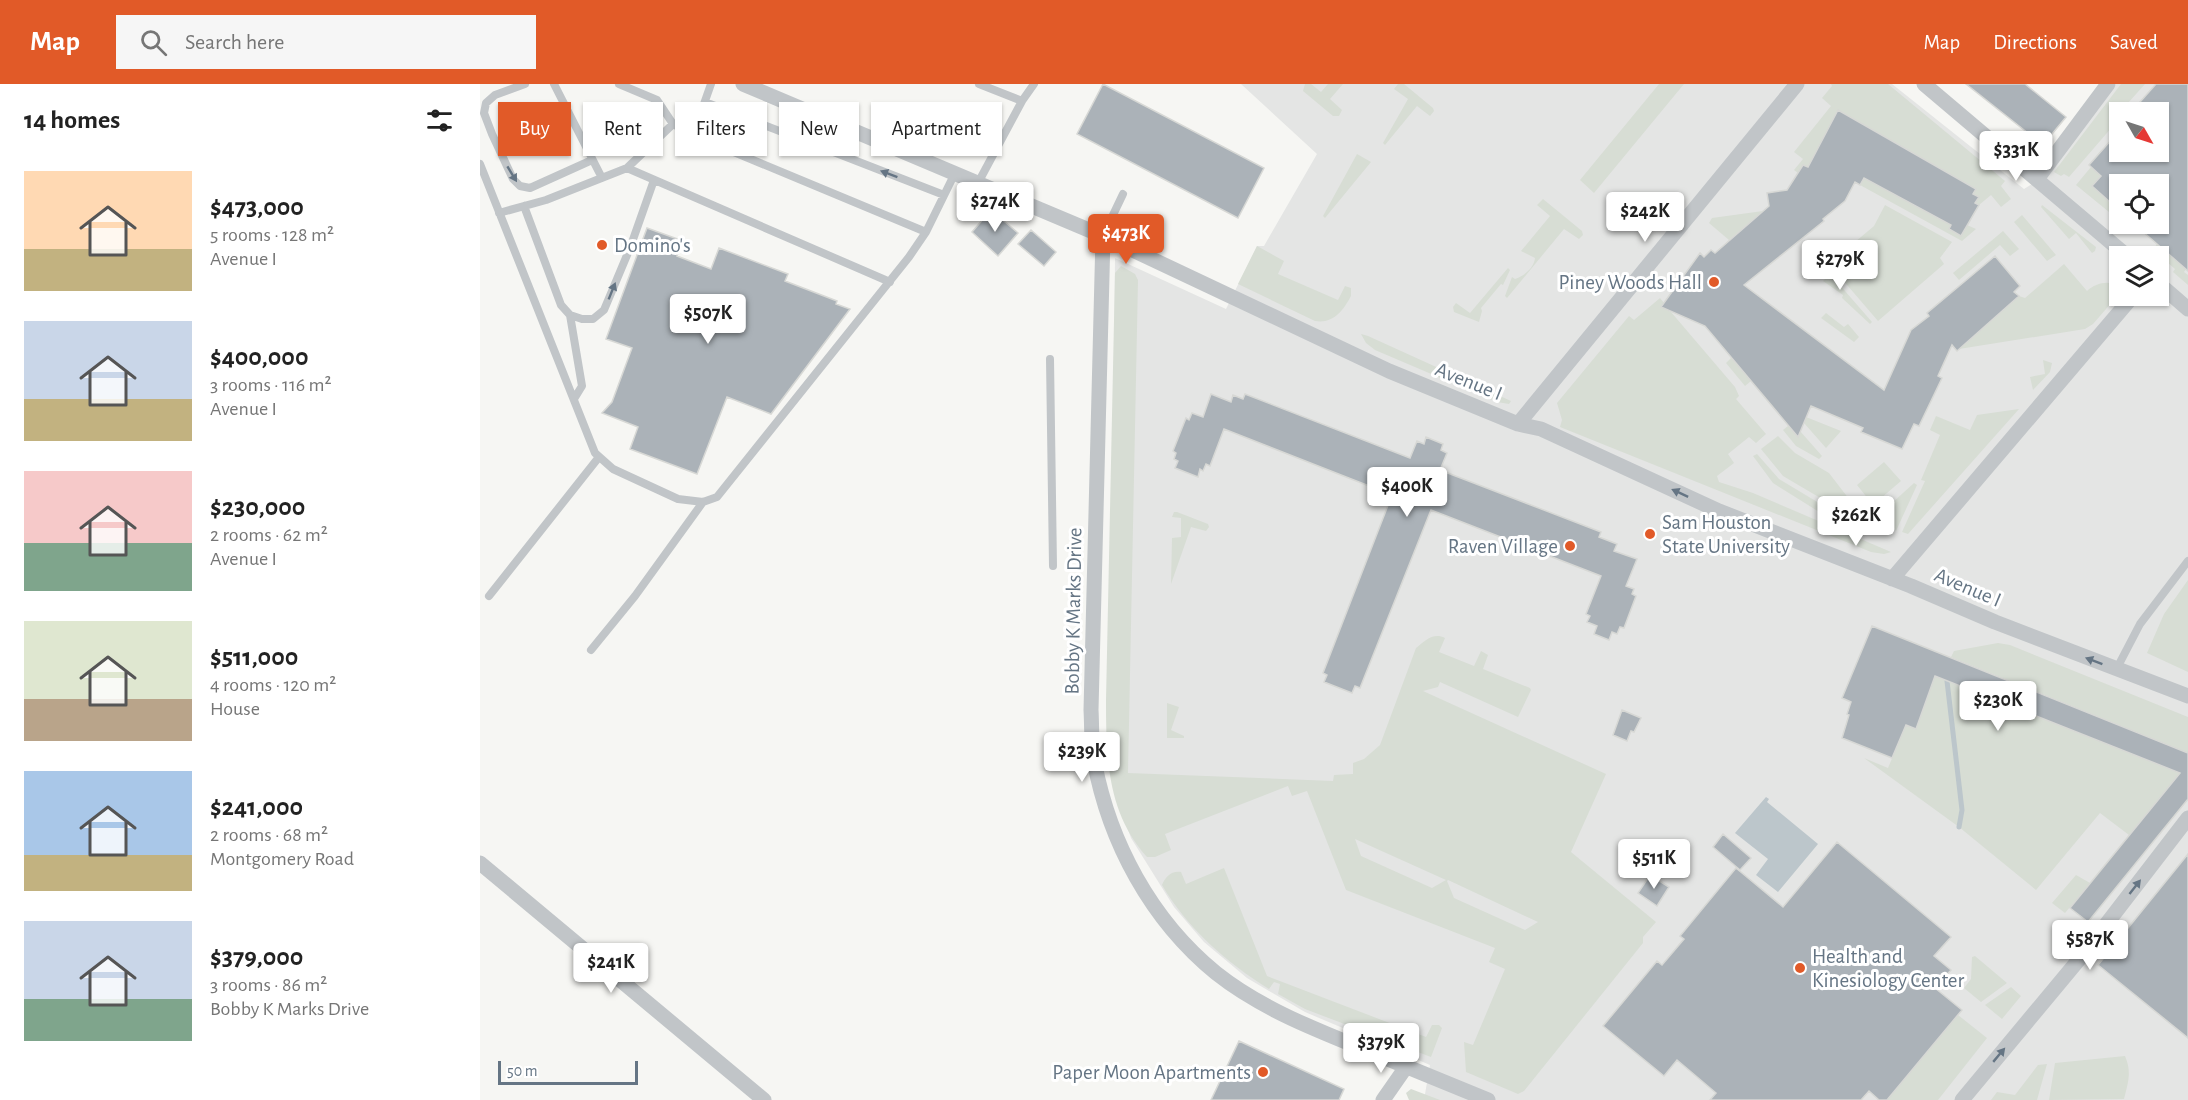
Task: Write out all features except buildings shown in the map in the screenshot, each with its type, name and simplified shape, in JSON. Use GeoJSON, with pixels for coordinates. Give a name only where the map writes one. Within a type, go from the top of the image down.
{"type":"FeatureCollection","features":[{"type":"Feature","properties":{"kind":"street","name":"Avenue I"},"geometry":{"type":"LineString","coordinates":[[743,84],[1103,236],[1389,371],[1518,424],[1541,429],[1719,511],[2116,670],[2188,696]]}},
{"type":"Feature","properties":{"kind":"street"},"geometry":{"type":"LineString","coordinates":[[1518,424],[1797,84]]}},
{"type":"Feature","properties":{"kind":"street"},"geometry":{"type":"LineString","coordinates":[[1924,84],[2115,246]]}},
{"type":"Feature","properties":{"kind":"street"},"geometry":{"type":"LineString","coordinates":[[2037,179],[2108,84]]}},
{"type":"Feature","properties":{"kind":"street","name":"Bobby K Marks Drive"},"geometry":{"type":"LineString","coordinates":[[1103,236],[1091,710],[1093,758],[1103,801],[1121,851],[1145,894],[1179,936],[1216,973],[1260,1002],[1312,1029],[1488,1100]]}},
{"type":"Feature","properties":{"kind":"street"},"geometry":{"type":"LineString","coordinates":[[2169,293],[2188,309]]}},
{"type":"Feature","properties":{"kind":"street"},"geometry":{"type":"LineString","coordinates":[[1892,579],[2124,306]]}},
{"type":"Feature","properties":{"kind":"street"},"geometry":{"type":"LineString","coordinates":[[1962,1100],[2080,957],[2188,818]]}},
{"type":"Feature","properties":{"kind":"street"},"geometry":{"type":"LineString","coordinates":[[480,863],[764,1100]]}},
{"type":"Feature","properties":{"kind":"street"},"geometry":{"type":"LineString","coordinates":[[1383,1100],[1406,1066]]}},
{"type":"Feature","properties":{"kind":"lane"},"geometry":{"type":"LineString","coordinates":[[525,84],[495,95],[486,103],[484,113],[513,179],[520,186],[530,188],[592,160]]}},
{"type":"Feature","properties":{"kind":"lane"},"geometry":{"type":"LineString","coordinates":[[554,84],[602,178]]}},
{"type":"Feature","properties":{"kind":"lane"},"geometry":{"type":"LineString","coordinates":[[499,213],[627,168],[673,124],[657,100],[635,86],[619,84]]}},
{"type":"Feature","properties":{"kind":"lane"},"geometry":{"type":"LineString","coordinates":[[705,102],[711,84]]}},
{"type":"Feature","properties":{"kind":"lane"},"geometry":{"type":"LineString","coordinates":[[979,84],[1022,101]]}},
{"type":"Feature","properties":{"kind":"lane"},"geometry":{"type":"LineString","coordinates":[[978,183],[1022,101],[1034,84]]}},
{"type":"Feature","properties":{"kind":"lane"},"geometry":{"type":"LineString","coordinates":[[767,126],[944,195]]}},
{"type":"Feature","properties":{"kind":"lane"},"geometry":{"type":"LineString","coordinates":[[743,156],[926,232]]}},
{"type":"Feature","properties":{"kind":"lane"},"geometry":{"type":"LineString","coordinates":[[480,164],[595,453],[612,469],[678,500],[703,502],[717,497],[890,282],[926,232],[955,173]]}},
{"type":"Feature","properties":{"kind":"lane"},"geometry":{"type":"LineString","coordinates":[[627,168],[890,282]]}},
{"type":"Feature","properties":{"kind":"lane"},"geometry":{"type":"LineString","coordinates":[[524,206],[561,305],[570,315],[582,319],[593,319],[604,310],[630,248],[654,180]]}},
{"type":"Feature","properties":{"kind":"lane"},"geometry":{"type":"LineString","coordinates":[[1103,236],[1123,194]]}},
{"type":"Feature","properties":{"kind":"lane"},"geometry":{"type":"LineString","coordinates":[[570,315],[582,386],[574,399]]}},
{"type":"Feature","properties":{"kind":"lane"},"geometry":{"type":"LineString","coordinates":[[1050,359],[1053,566]]}},
{"type":"Feature","properties":{"kind":"lane"},"geometry":{"type":"LineString","coordinates":[[489,596],[599,457]]}},
{"type":"Feature","properties":{"kind":"lane"},"geometry":{"type":"LineString","coordinates":[[591,651],[635,596],[703,502]]}},
{"type":"Feature","properties":{"kind":"lane"},"geometry":{"type":"LineString","coordinates":[[2116,670],[2140,624],[2188,561]]}},
{"type":"Feature","properties":{"kind":"shaded area","name":"Sam Houston State University"},"geometry":{"type":"Polygon","coordinates":[[[1241,84],[1892,84],[2024,189],[2050,173],[2116,84],[2188,84],[2188,1100],[1424,1100],[1430,1065],[1305,1012],[1247,978],[1204,942],[1174,907],[1131,838],[1115,793],[1111,759],[1115,258],[1226,309],[1257,246],[1264,246],[1317,154],[1241,84]]]}},
{"type":"Feature","properties":{"kind":"shaded area"},"geometry":{"type":"Polygon","coordinates":[[[1305,84],[1311,84],[1321,92],[1328,84],[1343,84],[1330,99],[1342,110],[1339,116],[1333,116],[1303,91],[1305,84]]]}},
{"type":"Feature","properties":{"kind":"shaded area"},"geometry":{"type":"Polygon","coordinates":[[[1398,84],[1404,84],[1434,111],[1430,116],[1417,106],[1385,145],[1383,143],[1408,99],[1394,89],[1398,84]]]}},
{"type":"Feature","properties":{"kind":"shaded area"},"geometry":{"type":"Polygon","coordinates":[[[1659,84],[1684,84],[1594,193],[1580,180],[1659,84]]]}},
{"type":"Feature","properties":{"kind":"shaded area"},"geometry":{"type":"Polygon","coordinates":[[[1831,84],[1888,84],[2005,181],[2001,186],[2011,199],[2001,207],[1991,195],[1979,205],[1975,203],[1979,198],[1973,194],[1976,189],[1838,110],[1808,167],[1803,165],[1798,173],[1794,170],[1803,159],[1794,152],[1831,106],[1822,98],[1832,86],[1831,84]]]}},
{"type":"Feature","properties":{"kind":"shaded area"},"geometry":{"type":"Polygon","coordinates":[[[2121,84],[2145,84],[2129,102],[2109,102],[2109,131],[2069,177],[2054,172],[2121,84]]]}},
{"type":"Feature","properties":{"kind":"shaded area"},"geometry":{"type":"Polygon","coordinates":[[[1357,154],[1371,162],[1325,218],[1323,216],[1357,154]]]}},
{"type":"Feature","properties":{"kind":"shaded area"},"geometry":{"type":"Polygon","coordinates":[[[2091,167],[2101,176],[2092,186],[2109,202],[2109,212],[2076,185],[2091,167]]]}},
{"type":"Feature","properties":{"kind":"shaded area"},"geometry":{"type":"Polygon","coordinates":[[[1864,178],[1951,225],[1949,229],[1961,236],[1967,225],[1976,229],[1962,241],[1860,185],[1864,178]]]}},
{"type":"Feature","properties":{"kind":"shaded area"},"geometry":{"type":"Polygon","coordinates":[[[1543,199],[1582,231],[1583,235],[1579,239],[1564,229],[1507,298],[1505,296],[1512,277],[1515,279],[1525,274],[1534,262],[1535,258],[1521,251],[1550,216],[1537,205],[1543,199]]]}},
{"type":"Feature","properties":{"kind":"shaded area"},"geometry":{"type":"Polygon","coordinates":[[[1885,205],[1952,242],[1940,258],[1944,264],[1878,321],[1829,264],[1874,226],[1885,205]]]}},
{"type":"Feature","properties":{"kind":"shaded area"},"geometry":{"type":"Polygon","coordinates":[[[2042,205],[2096,247],[2095,251],[2092,253],[2076,233],[2069,239],[2041,207],[2042,205]]]}},
{"type":"Feature","properties":{"kind":"shaded area"},"geometry":{"type":"Polygon","coordinates":[[[1763,211],[1729,240],[1709,223],[1712,218],[1763,211]]]}},
{"type":"Feature","properties":{"kind":"shaded area"},"geometry":{"type":"Polygon","coordinates":[[[2022,215],[2056,255],[2047,261],[2014,222],[2022,215]]]}},
{"type":"Feature","properties":{"kind":"shaded area"},"geometry":{"type":"Polygon","coordinates":[[[2003,231],[2019,249],[2010,256],[2000,245],[1959,280],[1953,273],[2003,231]]]}},
{"type":"Feature","properties":{"kind":"shaded area"},"geometry":{"type":"Polygon","coordinates":[[[1257,246],[1284,261],[1278,274],[1338,300],[1345,286],[1351,288],[1348,302],[1332,318],[1315,321],[1238,284],[1257,246]]]}},
{"type":"Feature","properties":{"kind":"shaded area"},"geometry":{"type":"Polygon","coordinates":[[[2169,254],[2186,269],[2184,272],[2188,275],[2188,285],[2173,272],[2175,269],[2169,264],[2169,254]]]}},
{"type":"Feature","properties":{"kind":"shaded area"},"geometry":{"type":"Polygon","coordinates":[[[2064,264],[2087,291],[2102,283],[2109,283],[2109,306],[2093,324],[2085,329],[1959,349],[2019,296],[2025,298],[2064,264]]]}},
{"type":"Feature","properties":{"kind":"shaded area"},"geometry":{"type":"Polygon","coordinates":[[[1121,266],[1135,274],[1138,280],[1128,773],[1333,781],[1334,775],[1353,774],[1353,763],[1364,759],[1380,745],[1416,648],[1429,638],[1441,636],[1445,638],[1439,652],[1474,666],[1481,651],[1488,655],[1483,669],[1531,690],[1518,717],[1440,682],[1438,687],[1423,691],[1606,774],[1571,852],[1656,922],[1643,937],[1643,943],[1524,1091],[1518,1094],[1466,1072],[1464,1042],[1473,1045],[1505,969],[1489,962],[1495,948],[1346,890],[1307,791],[1292,796],[1288,786],[1165,834],[1171,850],[1155,857],[1147,857],[1124,822],[1116,803],[1108,763],[1106,721],[1115,273],[1121,266]],[[1355,839],[1361,856],[1432,888],[1446,880],[1355,839]],[[1448,880],[1454,898],[1525,930],[1538,922],[1448,880]]]}},
{"type":"Feature","properties":{"kind":"shaded area"},"geometry":{"type":"Polygon","coordinates":[[[1508,268],[1510,270],[1503,285],[1501,284],[1481,308],[1479,322],[1454,312],[1453,307],[1456,303],[1470,313],[1508,268]]]}},
{"type":"Feature","properties":{"kind":"shaded area"},"geometry":{"type":"Polygon","coordinates":[[[1825,268],[1872,322],[1870,324],[1842,298],[1843,295],[1823,281],[1826,278],[1820,272],[1825,268]]]}},
{"type":"Feature","properties":{"kind":"shaded area"},"geometry":{"type":"Polygon","coordinates":[[[1660,298],[1664,303],[1662,307],[1671,312],[1735,387],[1739,396],[1736,399],[1766,434],[1756,443],[1749,437],[1728,454],[1734,463],[1717,476],[1719,482],[1753,493],[1891,552],[1884,554],[1871,552],[1560,427],[1562,420],[1557,403],[1629,316],[1634,320],[1660,298]]]}},
{"type":"Feature","properties":{"kind":"shaded area"},"geometry":{"type":"Polygon","coordinates":[[[1826,313],[1844,327],[1848,324],[1859,337],[1854,342],[1821,318],[1826,313]]]}},
{"type":"Feature","properties":{"kind":"shaded area"},"geometry":{"type":"Polygon","coordinates":[[[1361,334],[1511,401],[1509,404],[1497,402],[1375,350],[1366,343],[1361,334]]]}},
{"type":"Feature","properties":{"kind":"shaded area"},"geometry":{"type":"Polygon","coordinates":[[[1731,358],[1751,381],[1745,386],[1726,363],[1731,358]]]}},
{"type":"Feature","properties":{"kind":"shaded area"},"geometry":{"type":"Polygon","coordinates":[[[2043,360],[2052,363],[2050,372],[2033,390],[2030,377],[2045,374],[2043,360]]]}},
{"type":"Feature","properties":{"kind":"shaded area"},"geometry":{"type":"Polygon","coordinates":[[[2019,409],[1908,534],[1902,532],[1925,481],[1921,480],[1940,435],[1930,430],[1936,416],[1970,430],[1977,415],[2019,409]]]}},
{"type":"Feature","properties":{"kind":"shaded area"},"geometry":{"type":"Polygon","coordinates":[[[1806,417],[1841,431],[1826,448],[1804,423],[1806,417]]]}},
{"type":"Feature","properties":{"kind":"shaded area"},"geometry":{"type":"Polygon","coordinates":[[[1788,426],[1798,436],[1800,431],[1822,456],[1819,459],[1796,446],[1783,430],[1788,426]]]}},
{"type":"Feature","properties":{"kind":"shaded area"},"geometry":{"type":"Polygon","coordinates":[[[1778,436],[1795,453],[1829,473],[1849,499],[1839,509],[1783,476],[1761,449],[1778,436]]]}},
{"type":"Feature","properties":{"kind":"shaded area"},"geometry":{"type":"Polygon","coordinates":[[[1757,454],[1779,479],[1839,515],[1844,512],[1868,528],[1867,533],[1824,515],[1773,483],[1753,456],[1757,454]]]}},
{"type":"Feature","properties":{"kind":"shaded area"},"geometry":{"type":"Polygon","coordinates":[[[1884,462],[1901,481],[1873,505],[1857,485],[1884,462]]]}},
{"type":"Feature","properties":{"kind":"shaded area"},"geometry":{"type":"Polygon","coordinates":[[[1914,483],[1917,485],[1896,531],[1881,513],[1914,483]]]}},
{"type":"Feature","properties":{"kind":"shaded area"},"geometry":{"type":"Polygon","coordinates":[[[1174,512],[1208,524],[1209,527],[1206,531],[1191,527],[1171,584],[1172,538],[1181,537],[1181,518],[1172,517],[1174,512]]]}},
{"type":"Feature","properties":{"kind":"shaded area"},"geometry":{"type":"Polygon","coordinates":[[[2188,580],[2188,672],[2147,653],[2164,614],[2188,580]]]}},
{"type":"Feature","properties":{"kind":"shaded area"},"geometry":{"type":"Polygon","coordinates":[[[1998,643],[2010,645],[2188,717],[2188,753],[1951,657],[1954,651],[1998,643]]]}},
{"type":"Feature","properties":{"kind":"shaded area"},"geometry":{"type":"Polygon","coordinates":[[[1935,676],[2180,773],[2129,835],[2100,813],[2036,890],[1959,827],[1864,758],[1888,768],[1906,725],[1916,729],[1935,676]]]}},
{"type":"Feature","properties":{"kind":"shaded area"},"geometry":{"type":"Polygon","coordinates":[[[1167,703],[1179,707],[1171,730],[1184,738],[1167,738],[1167,703]]]}},
{"type":"Feature","properties":{"kind":"shaded area"},"geometry":{"type":"Polygon","coordinates":[[[1766,797],[1769,799],[1767,802],[1818,844],[1778,892],[1756,875],[1768,859],[1735,833],[1766,797]]]}},
{"type":"Feature","properties":{"kind":"shaded area"},"geometry":{"type":"Polygon","coordinates":[[[1224,868],[1267,976],[1426,1037],[1432,1025],[1439,1025],[1442,1028],[1431,1057],[1305,1009],[1278,994],[1280,984],[1274,982],[1269,989],[1223,956],[1183,916],[1162,885],[1167,877],[1175,872],[1181,872],[1186,884],[1224,868]]]}},
{"type":"Feature","properties":{"kind":"shaded area"},"geometry":{"type":"Polygon","coordinates":[[[2076,875],[2090,883],[2065,913],[2052,903],[2076,875]]]}},
{"type":"Feature","properties":{"kind":"shaded area"},"geometry":{"type":"Polygon","coordinates":[[[1975,956],[2007,983],[1981,1002],[1964,988],[1971,979],[1972,957],[1975,956]]]}},
{"type":"Feature","properties":{"kind":"shaded area"},"geometry":{"type":"Polygon","coordinates":[[[2011,987],[2021,996],[2002,1019],[1985,1005],[2011,987]]]}},
{"type":"Feature","properties":{"kind":"shaded area"},"geometry":{"type":"Polygon","coordinates":[[[1958,1015],[1987,1038],[1938,1100],[1887,1100],[1958,1015]]]}},
{"type":"Feature","properties":{"kind":"shaded area"},"geometry":{"type":"Polygon","coordinates":[[[2125,1056],[2129,1072],[2124,1099],[2049,1100],[2055,1063],[2125,1056]]]}},
{"type":"Feature","properties":{"kind":"shaded area"},"geometry":{"type":"Polygon","coordinates":[[[2047,1064],[2037,1100],[1991,1100],[1997,1092],[2015,1095],[2038,1065],[2047,1064]]]}},
{"type":"Feature","properties":{"kind":"shaded area"},"geometry":{"type":"Polygon","coordinates":[[[1411,1089],[1440,1100],[1409,1100],[1406,1093],[1411,1089]]]}},
{"type":"Feature","properties":{"kind":"waterway"},"geometry":{"type":"LineString","coordinates":[[1947,681],[1962,810],[1959,827]]}},
{"type":"Feature","properties":{"kind":"place","name":"Domino's"},"geometry":{"type":"Point","coordinates":[602,245]}},
{"type":"Feature","properties":{"kind":"place","name":"Piney Woods Hall"},"geometry":{"type":"Point","coordinates":[1714,282]}},
{"type":"Feature","properties":{"kind":"place","name":"Sam Houston State University"},"geometry":{"type":"Point","coordinates":[1650,534]}},
{"type":"Feature","properties":{"kind":"place","name":"Raven Village"},"geometry":{"type":"Point","coordinates":[1570,546]}},
{"type":"Feature","properties":{"kind":"place","name":"Health and Kinesiology Center"},"geometry":{"type":"Point","coordinates":[1800,968]}},
{"type":"Feature","properties":{"kind":"place","name":"Paper Moon Apartments"},"geometry":{"type":"Point","coordinates":[1263,1072]}}]}
